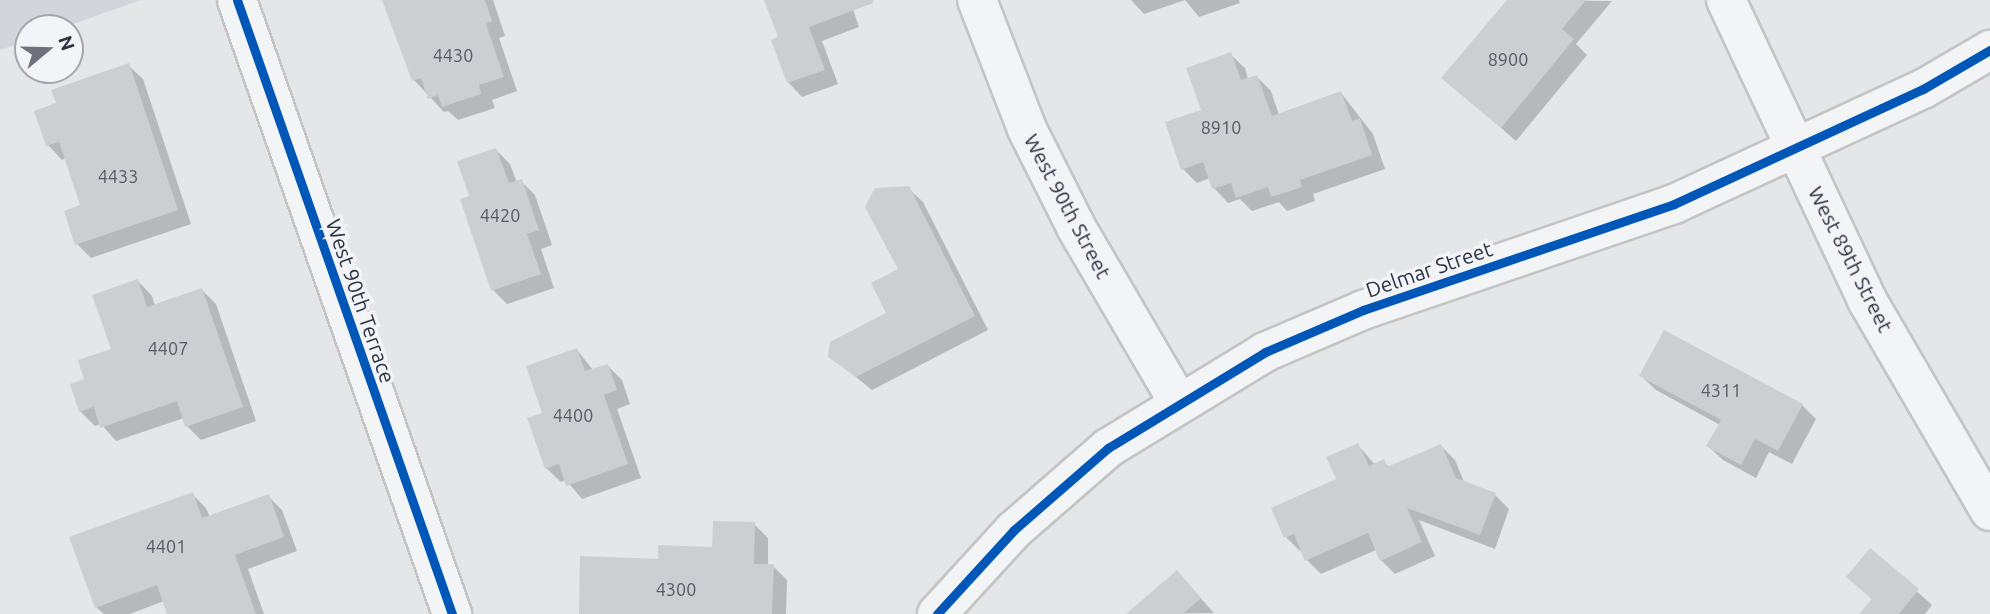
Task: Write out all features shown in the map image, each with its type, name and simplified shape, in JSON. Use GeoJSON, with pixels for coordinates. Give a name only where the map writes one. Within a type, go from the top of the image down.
{"type":"FeatureCollection","features":[{"type":"Feature","properties":{"kind":"street","name":"West 90th Terrace"},"geometry":{"type":"LineString","coordinates":[[237,0],[452,614]]}},
{"type":"Feature","properties":{"kind":"street","name":"West 90th Street"},"geometry":{"type":"LineString","coordinates":[[977,0],[1027,129],[1076,227],[1179,404]]}},
{"type":"Feature","properties":{"kind":"street","name":"West 89th Street"},"geometry":{"type":"LineString","coordinates":[[1726,0],[1867,300],[1990,510]]}},
{"type":"Feature","properties":{"kind":"street","name":"Delmar Street"},"geometry":{"type":"LineString","coordinates":[[937,614],[1014,530],[1108,448],[1265,352],[1363,310],[1674,204],[1923,89],[1990,50]]}},
{"type":"Feature","properties":{"kind":"shaded area"},"geometry":{"type":"Polygon","coordinates":[[[0,0],[141,0],[84,20],[84,14],[14,14],[14,45],[0,50],[0,0]]]}},
{"type":"Feature","properties":{"kind":"building"},"geometry":{"type":"Polygon","coordinates":[[[382,0],[485,0],[492,21],[486,24],[504,77],[479,85],[481,94],[442,107],[438,95],[428,99],[421,78],[412,81],[382,0]]]}},
{"type":"Feature","properties":{"kind":"building"},"geometry":{"type":"Polygon","coordinates":[[[764,0],[873,0],[873,3],[809,27],[825,70],[787,83],[771,40],[778,37],[764,0]]]}},
{"type":"Feature","properties":{"kind":"building"},"geometry":{"type":"Polygon","coordinates":[[[1507,0],[1586,0],[1562,29],[1574,39],[1501,128],[1441,78],[1507,0]]]}},
{"type":"Feature","properties":{"kind":"building"},"geometry":{"type":"Polygon","coordinates":[[[1231,52],[1241,80],[1257,75],[1272,116],[1341,91],[1352,121],[1360,118],[1372,155],[1300,180],[1302,187],[1271,197],[1268,187],[1236,198],[1231,183],[1212,189],[1203,162],[1181,170],[1165,122],[1201,110],[1186,68],[1231,52]]]}},
{"type":"Feature","properties":{"kind":"building"},"geometry":{"type":"Polygon","coordinates":[[[129,63],[178,210],[75,245],[64,211],[80,205],[59,142],[46,146],[34,111],[56,103],[51,90],[68,84],[84,84],[84,79],[129,63]]]}},
{"type":"Feature","properties":{"kind":"building"},"geometry":{"type":"Polygon","coordinates":[[[496,148],[509,183],[522,179],[539,230],[527,234],[541,274],[491,291],[460,199],[469,196],[457,161],[496,148]]]}},
{"type":"Feature","properties":{"kind":"building"},"geometry":{"type":"Polygon","coordinates":[[[909,186],[975,316],[856,377],[828,357],[830,342],[886,313],[871,283],[898,269],[865,207],[875,188],[909,186]]]}},
{"type":"Feature","properties":{"kind":"building"},"geometry":{"type":"Polygon","coordinates":[[[138,279],[147,307],[202,288],[243,407],[185,427],[177,401],[100,428],[94,407],[79,412],[70,384],[84,379],[78,360],[111,349],[92,295],[138,279]]]}},
{"type":"Feature","properties":{"kind":"building"},"geometry":{"type":"Polygon","coordinates":[[[1664,330],[1803,404],[1778,451],[1755,439],[1741,465],[1706,446],[1721,420],[1639,376],[1664,330]]]}},
{"type":"Feature","properties":{"kind":"building"},"geometry":{"type":"Polygon","coordinates":[[[577,348],[585,371],[608,364],[617,390],[604,395],[628,464],[566,486],[559,464],[545,469],[527,418],[542,413],[526,366],[577,348]]]}},
{"type":"Feature","properties":{"kind":"building"},"geometry":{"type":"Polygon","coordinates":[[[1358,443],[1369,466],[1384,459],[1387,467],[1441,444],[1456,478],[1496,493],[1480,535],[1407,508],[1422,542],[1380,561],[1368,533],[1305,561],[1294,534],[1284,538],[1271,508],[1336,479],[1326,457],[1358,443]]]}},
{"type":"Feature","properties":{"kind":"building"},"geometry":{"type":"Polygon","coordinates":[[[193,492],[202,518],[269,494],[284,537],[235,555],[256,614],[167,614],[157,585],[95,608],[69,537],[193,492]]]}},
{"type":"Feature","properties":{"kind":"building"},"geometry":{"type":"Polygon","coordinates":[[[713,521],[755,522],[754,564],[774,564],[772,614],[579,614],[580,556],[658,559],[658,545],[712,547],[713,521]]]}},
{"type":"Feature","properties":{"kind":"building"},"geometry":{"type":"Polygon","coordinates":[[[1870,548],[1919,589],[1899,614],[1859,614],[1872,599],[1846,577],[1870,548]]]}},
{"type":"Feature","properties":{"kind":"building"},"geometry":{"type":"Polygon","coordinates":[[[1177,570],[1201,598],[1183,614],[1126,614],[1177,570]]]}},
{"type":"Feature","properties":{"kind":"cycle path"},"geometry":{"type":"LineString","coordinates":[[237,0],[452,614]]}},
{"type":"Feature","properties":{"kind":"cycle path"},"geometry":{"type":"LineString","coordinates":[[937,614],[1014,530],[1108,448],[1265,352],[1363,310],[1674,204],[1923,89],[1990,50]]}}]}
